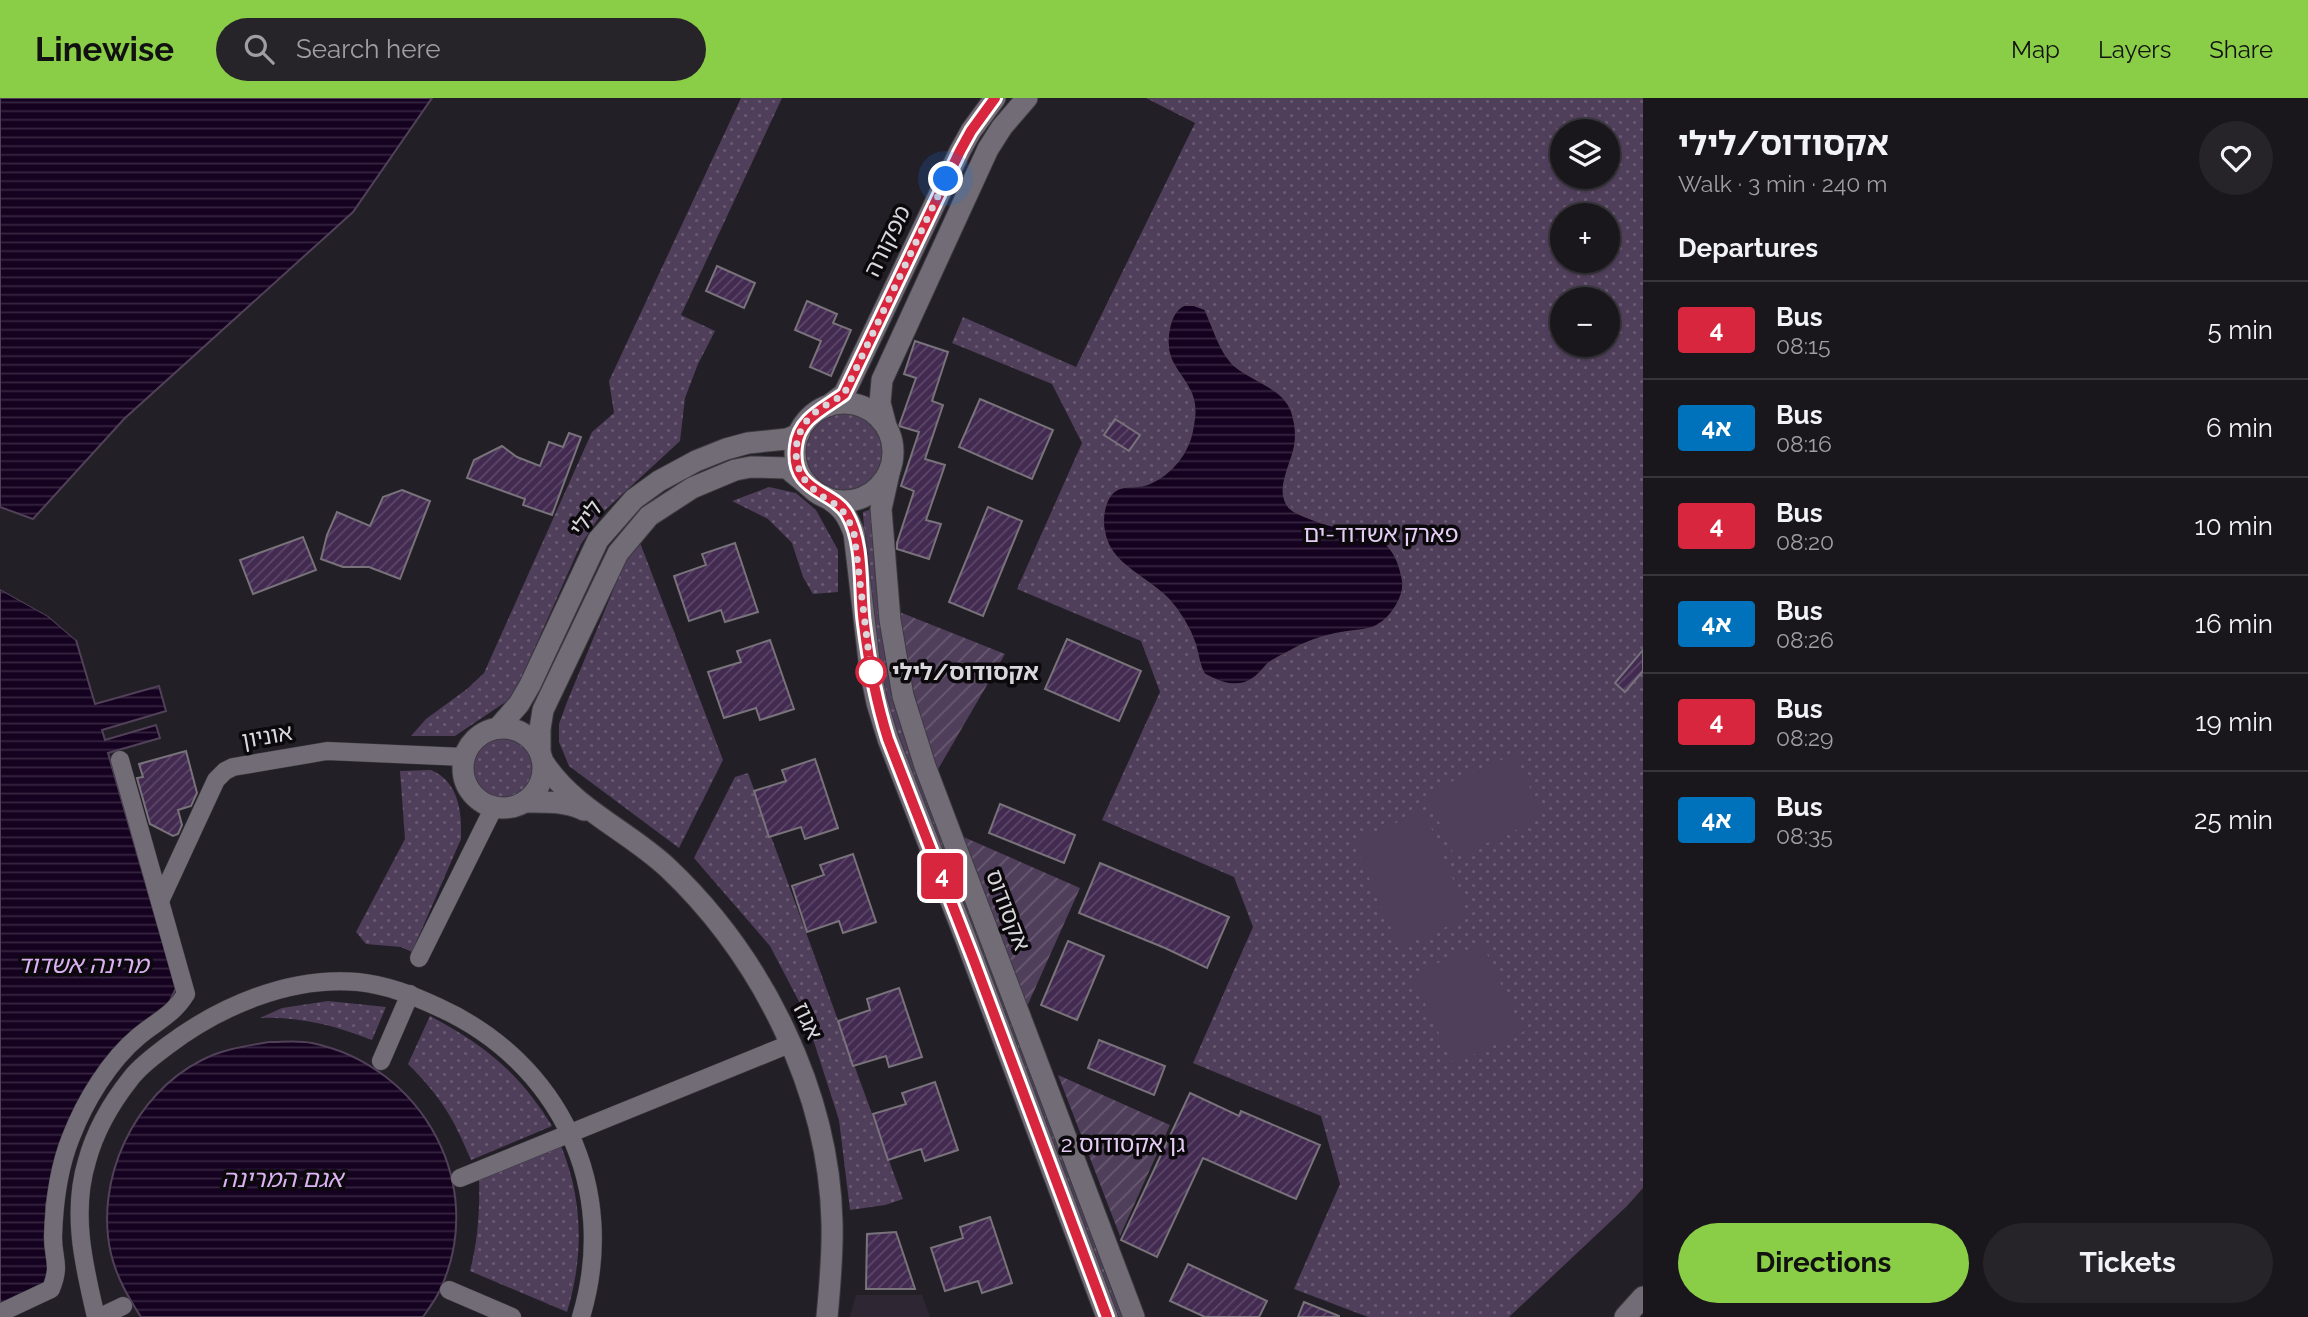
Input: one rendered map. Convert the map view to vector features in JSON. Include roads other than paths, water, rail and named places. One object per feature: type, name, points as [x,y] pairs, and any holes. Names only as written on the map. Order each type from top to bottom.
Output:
[{"type":"street","name":"מפקורה","points":[[828,406],[844,394],[960,151],[995,98]]},
{"type":"street","points":[[816,491],[839,500],[855,499],[870,494],[882,483],[890,469],[892,447],[880,403],[882,380],[988,149],[1002,127],[1027,98]]},
{"type":"street","points":[[886,426],[875,414],[860,406],[844,403],[828,406],[816,412],[799,433],[795,447],[796,461],[801,474],[816,491],[839,505],[847,514],[854,533],[870,669],[888,739],[970,949],[1107,1317]]},
{"type":"street","name":"לילי","points":[[498,728],[520,704],[598,540],[634,499],[672,473],[706,457],[748,443],[772,441],[799,433]]},
{"type":"street","name":"לילי","points":[[542,756],[540,729],[543,710],[618,553],[649,516],[692,488],[735,470],[751,467],[787,468],[816,491]]},
{"type":"street","name":"אקסודוס","points":[[890,469],[881,509],[890,620],[903,696],[925,766],[1134,1317]]},
{"type":"street","points":[[498,728],[511,728],[522,732],[533,740],[542,756],[540,785],[524,802],[515,807],[494,807],[473,795],[466,783],[464,757],[469,746],[477,737],[498,728]]},
{"type":"street","name":"אוניון","points":[[160,901],[216,780],[233,767],[327,751],[464,757]]},
{"type":"street","name":"אגוז","points":[[542,756],[554,779],[596,815],[649,850],[687,886],[713,916],[759,982],[792,1043],[814,1114],[828,1178],[832,1219],[827,1317]]},
{"type":"street","points":[[0,1313],[51,1289],[58,1271],[53,1241],[54,1205],[76,1123],[115,1062],[137,1037],[177,1009],[186,994],[120,761]]},
{"type":"street","name":"אגוז","points":[[524,802],[574,805],[596,815]]},
{"type":"street","points":[[419,958],[494,807]]},
{"type":"street","points":[[123,1306],[98,1317],[81,1247],[80,1193],[86,1163],[97,1132],[132,1076],[181,1036],[264,993],[323,983],[357,982],[391,987],[448,1011],[502,1044],[536,1079],[568,1134],[585,1174],[592,1207],[593,1262],[581,1317]]},
{"type":"street","points":[[381,1061],[410,994]]},
{"type":"street","points":[[460,1178],[792,1043]]},
{"type":"street","points":[[449,1290],[512,1317]]},
{"type":"street","points":[[1625,1317],[1643,1297]]},
{"type":"water","points":[[0,98],[432,98],[353,212],[124,419],[33,519],[0,507]]},
{"type":"water","points":[[1184,305],[1205,309],[1221,346],[1234,365],[1276,391],[1289,406],[1296,434],[1284,485],[1285,500],[1289,507],[1296,513],[1328,525],[1381,540],[1391,549],[1398,562],[1403,581],[1402,594],[1396,606],[1378,625],[1330,635],[1307,643],[1273,660],[1256,676],[1242,684],[1223,682],[1204,674],[1193,638],[1180,614],[1168,599],[1113,553],[1104,531],[1104,511],[1112,493],[1124,487],[1141,486],[1158,479],[1182,455],[1190,439],[1194,415],[1193,399],[1170,357],[1168,344],[1171,321]]},
{"type":"water","name":"מרינה אשדוד","points":[[0,589],[48,616],[76,640],[95,704],[159,686],[166,711],[102,730],[105,740],[156,725],[160,738],[108,753],[176,988],[168,1005],[132,1032],[54,1165],[46,1205],[46,1242],[50,1272],[44,1285],[0,1305]]},
{"type":"water","name":"אגם המרינה","points":[[269,1042],[307,1042],[351,1056],[385,1077],[414,1104],[436,1136],[450,1172],[456,1210],[453,1250],[440,1290],[423,1317],[141,1317],[127,1295],[111,1254],[107,1226],[108,1197],[114,1169],[139,1117],[157,1094],[178,1075],[202,1060],[235,1048]]},
{"type":"place","name":"אקסודוס/לילי","points":[[871,672]]},
{"type":"park label","name":"פארק אשדוד-ים","points":[[1381,534]]},
{"type":"park label","name":"גן אקסודוס 2","points":[[1123,1144]]}]
